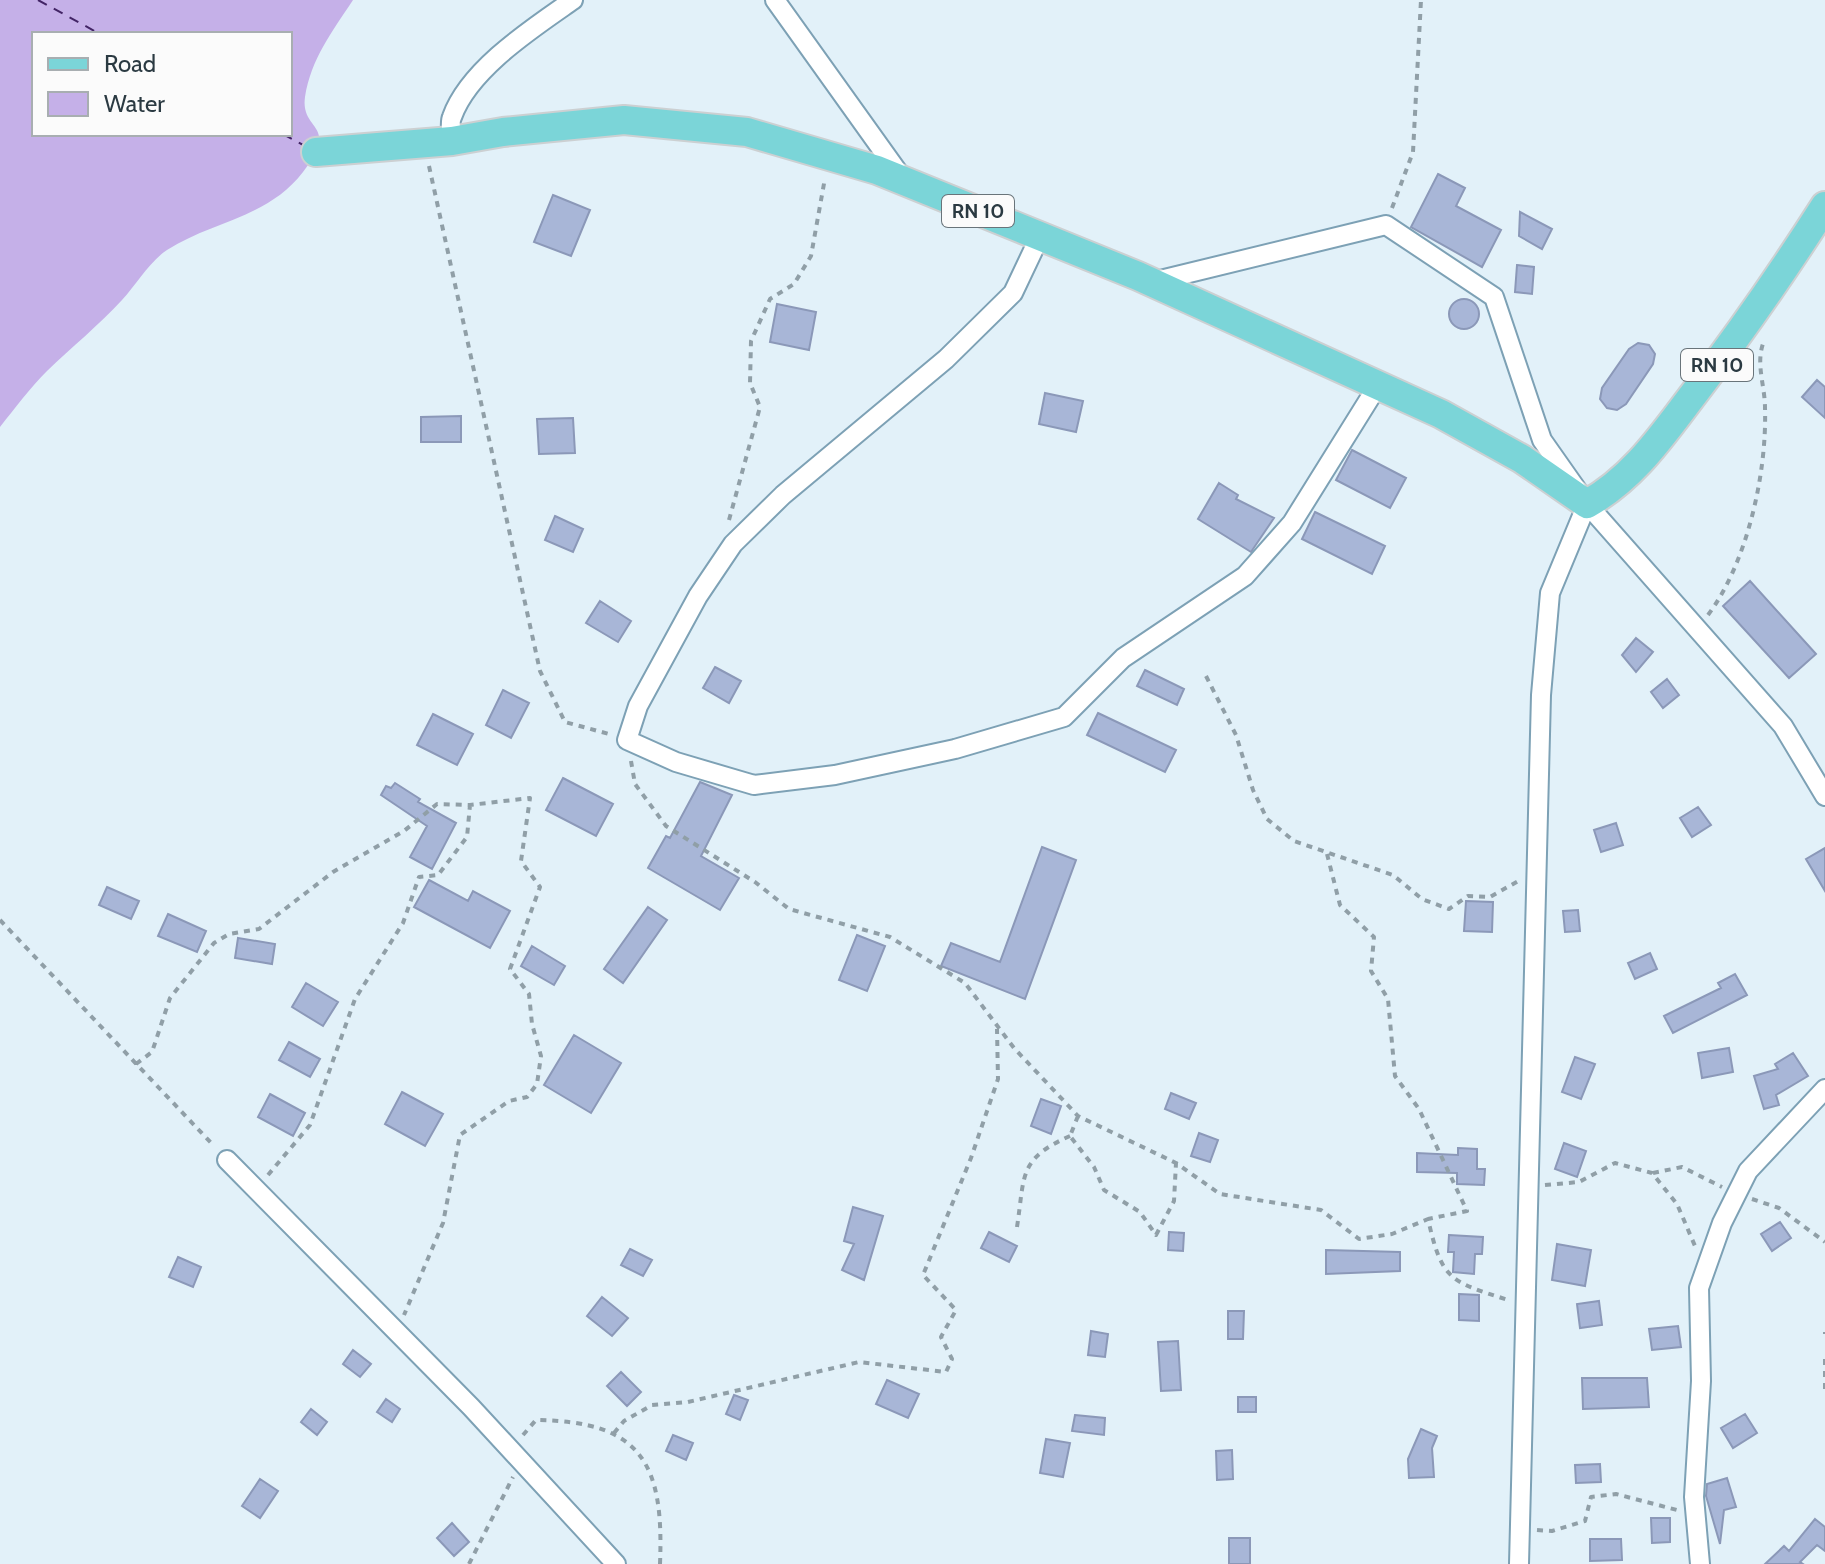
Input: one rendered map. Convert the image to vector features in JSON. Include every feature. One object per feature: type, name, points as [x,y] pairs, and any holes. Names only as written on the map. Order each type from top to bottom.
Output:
[{"type":"main road","name":"RN 10","points":[[316,152],[438,142],[624,120],[747,132],[904,181],[1152,282],[1441,414],[1522,459],[1587,504],[1615,488],[1646,457],[1760,309],[1825,206]]},
{"type":"street","points":[[438,142],[469,87],[510,46],[573,0]]},
{"type":"street","points":[[775,0],[904,181]]},
{"type":"street","points":[[1152,282],[1386,225],[1494,297],[1542,440],[1587,504],[1783,726],[1825,796]]},
{"type":"street","points":[[1040,236],[1013,293],[946,359],[783,495],[724,557],[698,596],[638,706],[627,740],[676,762],[754,785],[835,775],[955,749],[1064,717],[1123,658],[1245,576],[1292,523],[1378,385]]},
{"type":"street","points":[[1519,1564],[1541,695],[1550,593],[1587,504]]},
{"type":"street","points":[[1700,1564],[1695,1516],[1701,1381],[1699,1288],[1722,1223],[1748,1171],[1825,1089]]},
{"type":"street","points":[[227,1160],[397,1332],[616,1564]]},
{"type":"path","points":[[1386,225],[1413,152],[1421,0]]},
{"type":"path","points":[[438,142],[540,671],[565,722],[627,740],[635,784],[666,826],[755,882],[789,909],[890,937],[965,983],[997,1026],[1078,1116],[1176,1163],[1220,1194],[1321,1210],[1359,1239],[1392,1234],[1428,1219],[1467,1211],[1419,1109],[1395,1076],[1388,999],[1371,971],[1374,937],[1340,905],[1327,854]]},
{"type":"path","points":[[724,557],[730,516],[760,407],[750,383],[751,341],[770,299],[794,284],[811,256],[829,156]]},
{"type":"path","points":[[1698,629],[1729,588],[1743,545],[1762,462],[1765,408],[1759,353],[1768,330],[1760,309]]},
{"type":"path","points":[[1206,676],[1236,735],[1253,790],[1267,819],[1294,841],[1393,875],[1422,899],[1449,909],[1468,896],[1490,897],[1513,882],[1536,877]]},
{"type":"path","points":[[136,1064],[152,1052],[170,998],[214,943],[229,934],[259,929],[333,872],[404,831],[437,804],[470,805],[530,798],[521,861],[540,887],[510,969],[529,994],[532,1024],[541,1056],[537,1084],[527,1097],[509,1101],[460,1135],[456,1170],[443,1223],[397,1332]]},
{"type":"path","points":[[255,1188],[310,1125],[355,999],[403,923],[419,877],[438,875],[467,837],[470,805]]},
{"type":"path","points":[[0,920],[227,1160]]},
{"type":"path","points":[[614,1433],[624,1421],[652,1405],[688,1402],[859,1362],[946,1372],[952,1359],[941,1337],[956,1310],[923,1275],[971,1158],[998,1079],[997,1026]]},
{"type":"path","points":[[1017,1227],[1030,1159],[1042,1148],[1070,1136],[1078,1116]]},
{"type":"path","points":[[1070,1136],[1094,1167],[1104,1190],[1140,1212],[1156,1235],[1174,1201],[1176,1163]]},
{"type":"path","points":[[1528,1187],[1579,1182],[1615,1163],[1652,1173],[1677,1204],[1705,1271]]},
{"type":"path","points":[[1428,1219],[1438,1262],[1459,1284],[1526,1305]]},
{"type":"path","points":[[1825,1359],[1825,1391]]},
{"type":"path","points":[[469,1564],[520,1460],[525,1436],[536,1420],[570,1420],[614,1433],[651,1468],[662,1512],[660,1564]]},
{"type":"path","points":[[516,1428],[525,1436]]},
{"type":"path","points":[[1520,1528],[1552,1531],[1585,1521],[1591,1497],[1616,1494],[1695,1516]]},
{"type":"water","points":[[0,0],[353,0],[323,46],[308,83],[305,108],[319,136],[319,145],[303,172],[273,200],[167,250],[113,309],[23,398],[0,427]]},
{"type":"building","points":[[1438,174],[1465,188],[1456,206],[1501,230],[1482,267],[1411,227]]},
{"type":"building","points":[[553,195],[590,210],[571,256],[534,242]]},
{"type":"building","points":[[1520,212],[1552,229],[1542,249],[1519,236]]},
{"type":"building","points":[[1517,265],[1534,267],[1532,294],[1515,292]]},
{"type":"building","points":[[1464,299],[1475,303],[1479,314],[1475,325],[1464,329],[1453,325],[1449,314],[1453,303]]},
{"type":"building","points":[[777,304],[816,312],[809,350],[770,342]]},
{"type":"building","points":[[1638,343],[1649,345],[1655,354],[1653,364],[1626,404],[1617,410],[1607,408],[1600,399],[1602,388],[1629,349]]},
{"type":"building","points":[[1817,380],[1825,387],[1825,418],[1802,397]]},
{"type":"building","points":[[1045,393],[1083,401],[1076,432],[1039,424]]},
{"type":"building","points":[[461,416],[461,442],[421,442],[421,417]]},
{"type":"building","points":[[573,418],[575,453],[539,454],[537,419]]},
{"type":"building","points":[[1352,450],[1406,478],[1390,508],[1336,480]]},
{"type":"building","points":[[1219,483],[1238,495],[1236,499],[1274,518],[1251,552],[1198,519]]},
{"type":"building","points":[[1315,512],[1385,546],[1372,574],[1302,539]]},
{"type":"building","points":[[555,516],[583,529],[573,552],[545,540]]},
{"type":"building","points":[[1750,581],[1816,654],[1789,678],[1723,606]]},
{"type":"building","points":[[600,601],[631,621],[618,642],[586,623]]},
{"type":"building","points":[[1636,638],[1653,652],[1636,672],[1622,655]]},
{"type":"building","points":[[715,667],[741,681],[729,703],[703,688]]},
{"type":"building","points":[[1145,670],[1184,689],[1177,705],[1137,686]]},
{"type":"building","points":[[1667,679],[1679,695],[1663,708],[1651,692]]},
{"type":"building","points":[[503,690],[529,703],[511,738],[486,725]]},
{"type":"building","points":[[1098,713],[1176,750],[1165,772],[1087,735]]},
{"type":"building","points":[[433,714],[473,734],[457,765],[417,745]]},
{"type":"building","points":[[563,778],[613,804],[596,836],[546,810]]},
{"type":"building","points":[[700,782],[732,795],[701,856],[739,878],[720,910],[648,868],[666,836],[670,838]]},
{"type":"building","points":[[395,783],[420,799],[418,802],[456,823],[432,869],[410,857],[427,826],[381,795],[386,786],[391,788]]},
{"type":"building","points":[[1698,807],[1711,825],[1692,837],[1680,818]]},
{"type":"building","points":[[1616,823],[1623,845],[1601,852],[1594,830]]},
{"type":"building","points":[[1042,847],[1076,860],[1025,999],[941,966],[951,943],[1000,962]]},
{"type":"building","points":[[1825,848],[1825,891],[1806,859]]},
{"type":"building","points":[[429,880],[468,901],[473,891],[510,911],[490,948],[414,907]]},
{"type":"building","points":[[107,887],[139,901],[131,919],[99,905]]},
{"type":"building","points":[[1466,901],[1493,902],[1492,932],[1464,931]]},
{"type":"building","points":[[648,907],[667,920],[623,983],[604,969]]},
{"type":"building","points":[[1578,910],[1580,931],[1565,932],[1563,911]]},
{"type":"building","points":[[168,914],[206,931],[197,952],[158,936]]},
{"type":"building","points":[[857,935],[885,946],[867,991],[839,980]]},
{"type":"building","points":[[238,938],[275,944],[272,964],[235,958]]},
{"type":"building","points":[[532,946],[565,966],[554,985],[521,966]]},
{"type":"building","points":[[1650,953],[1657,969],[1635,979],[1628,963]]},
{"type":"building","points":[[1735,974],[1747,995],[1673,1033],[1664,1016],[1721,988],[1718,983]]},
{"type":"building","points":[[306,983],[338,1002],[323,1026],[292,1007]]},
{"type":"building","points":[[574,1035],[621,1063],[591,1113],[544,1085]]},
{"type":"building","points":[[289,1042],[320,1059],[310,1077],[279,1060]]},
{"type":"building","points":[[1729,1048],[1733,1072],[1702,1078],[1698,1053]]},
{"type":"building","points":[[1793,1053],[1808,1076],[1776,1095],[1779,1105],[1764,1109],[1754,1076],[1778,1069],[1775,1064]]},
{"type":"building","points":[[1575,1057],[1595,1064],[1581,1099],[1562,1092]]},
{"type":"building","points":[[402,1092],[443,1114],[425,1146],[385,1124]]},
{"type":"building","points":[[1171,1093],[1196,1103],[1189,1119],[1165,1109]]},
{"type":"building","points":[[270,1094],[305,1113],[293,1136],[258,1117]]},
{"type":"building","points":[[1041,1099],[1061,1106],[1051,1134],[1031,1126]]},
{"type":"building","points":[[1199,1133],[1218,1140],[1210,1162],[1191,1156]]},
{"type":"building","points":[[1564,1143],[1586,1151],[1577,1177],[1555,1169]]},
{"type":"building","points":[[1458,1148],[1477,1149],[1477,1169],[1485,1169],[1484,1185],[1457,1184],[1457,1173],[1417,1172],[1417,1153],[1458,1155]]},
{"type":"building","points":[[853,1207],[883,1216],[864,1280],[842,1270],[854,1244],[844,1241]]},
{"type":"building","points":[[1780,1222],[1791,1238],[1772,1251],[1761,1234]]},
{"type":"building","points":[[989,1232],[1017,1246],[1009,1262],[981,1248]]},
{"type":"building","points":[[1169,1232],[1184,1233],[1183,1251],[1168,1250]]},
{"type":"building","points":[[1449,1235],[1483,1237],[1482,1254],[1475,1254],[1474,1274],[1453,1272],[1454,1252],[1448,1252]]},
{"type":"building","points":[[1557,1244],[1591,1250],[1585,1286],[1552,1280]]},
{"type":"building","points":[[630,1249],[652,1260],[643,1276],[621,1265]]},
{"type":"building","points":[[1326,1250],[1400,1252],[1400,1271],[1326,1274]]},
{"type":"building","points":[[178,1257],[201,1267],[193,1287],[169,1277]]},
{"type":"building","points":[[1459,1294],[1479,1295],[1479,1321],[1459,1320]]},
{"type":"building","points":[[602,1297],[628,1318],[612,1336],[587,1316]]},
{"type":"building","points":[[1599,1301],[1602,1325],[1580,1328],[1577,1304]]},
{"type":"building","points":[[1228,1311],[1244,1311],[1243,1339],[1228,1339]]},
{"type":"building","points":[[1678,1326],[1681,1347],[1652,1350],[1649,1329]]},
{"type":"building","points":[[1091,1331],[1108,1334],[1105,1357],[1088,1355]]},
{"type":"building","points":[[1178,1341],[1181,1390],[1161,1391],[1158,1342]]},
{"type":"building","points":[[353,1350],[371,1364],[360,1377],[343,1364]]},
{"type":"building","points":[[621,1372],[641,1392],[627,1406],[607,1386]]},
{"type":"building","points":[[1582,1378],[1647,1378],[1649,1407],[1583,1409]]},
{"type":"building","points":[[887,1380],[919,1394],[908,1418],[876,1404]]},
{"type":"building","points":[[734,1395],[748,1400],[740,1420],[726,1414]]},
{"type":"building","points":[[1238,1397],[1256,1397],[1256,1412],[1238,1412]]},
{"type":"building","points":[[386,1399],[400,1409],[392,1422],[377,1412]]},
{"type":"building","points":[[311,1409],[327,1422],[317,1435],[301,1422]]},
{"type":"building","points":[[1745,1414],[1757,1433],[1733,1448],[1721,1428]]},
{"type":"building","points":[[1075,1415],[1105,1418],[1104,1435],[1072,1431]]},
{"type":"building","points":[[1421,1429],[1437,1436],[1432,1448],[1434,1477],[1409,1478],[1408,1459]]},
{"type":"building","points":[[673,1435],[693,1443],[686,1460],[666,1451]]},
{"type":"building","points":[[1046,1439],[1070,1443],[1063,1477],[1040,1473]]},
{"type":"building","points":[[1232,1450],[1233,1479],[1217,1480],[1216,1451]]},
{"type":"building","points":[[1600,1464],[1601,1482],[1576,1483],[1575,1465]]},
{"type":"building","points":[[1727,1478],[1736,1507],[1724,1510],[1720,1544],[1706,1496],[1707,1484]]},
{"type":"building","points":[[260,1479],[278,1491],[260,1518],[242,1506]]},
{"type":"building","points":[[1651,1518],[1670,1518],[1670,1542],[1652,1543]]},
{"type":"building","points":[[1815,1519],[1825,1527],[1825,1551],[1817,1545],[1800,1562],[1803,1564],[1765,1564],[1784,1546],[1789,1551]]},
{"type":"building","points":[[452,1523],[469,1542],[454,1556],[437,1538]]},
{"type":"building","points":[[1229,1538],[1250,1538],[1250,1564],[1229,1564]]},
{"type":"building","points":[[1590,1539],[1621,1539],[1622,1560],[1590,1561]]},
{"type":"ferry route","points":[[38,0],[96,32]]},
{"type":"ferry route","points":[[287,136],[305,146]]}]
